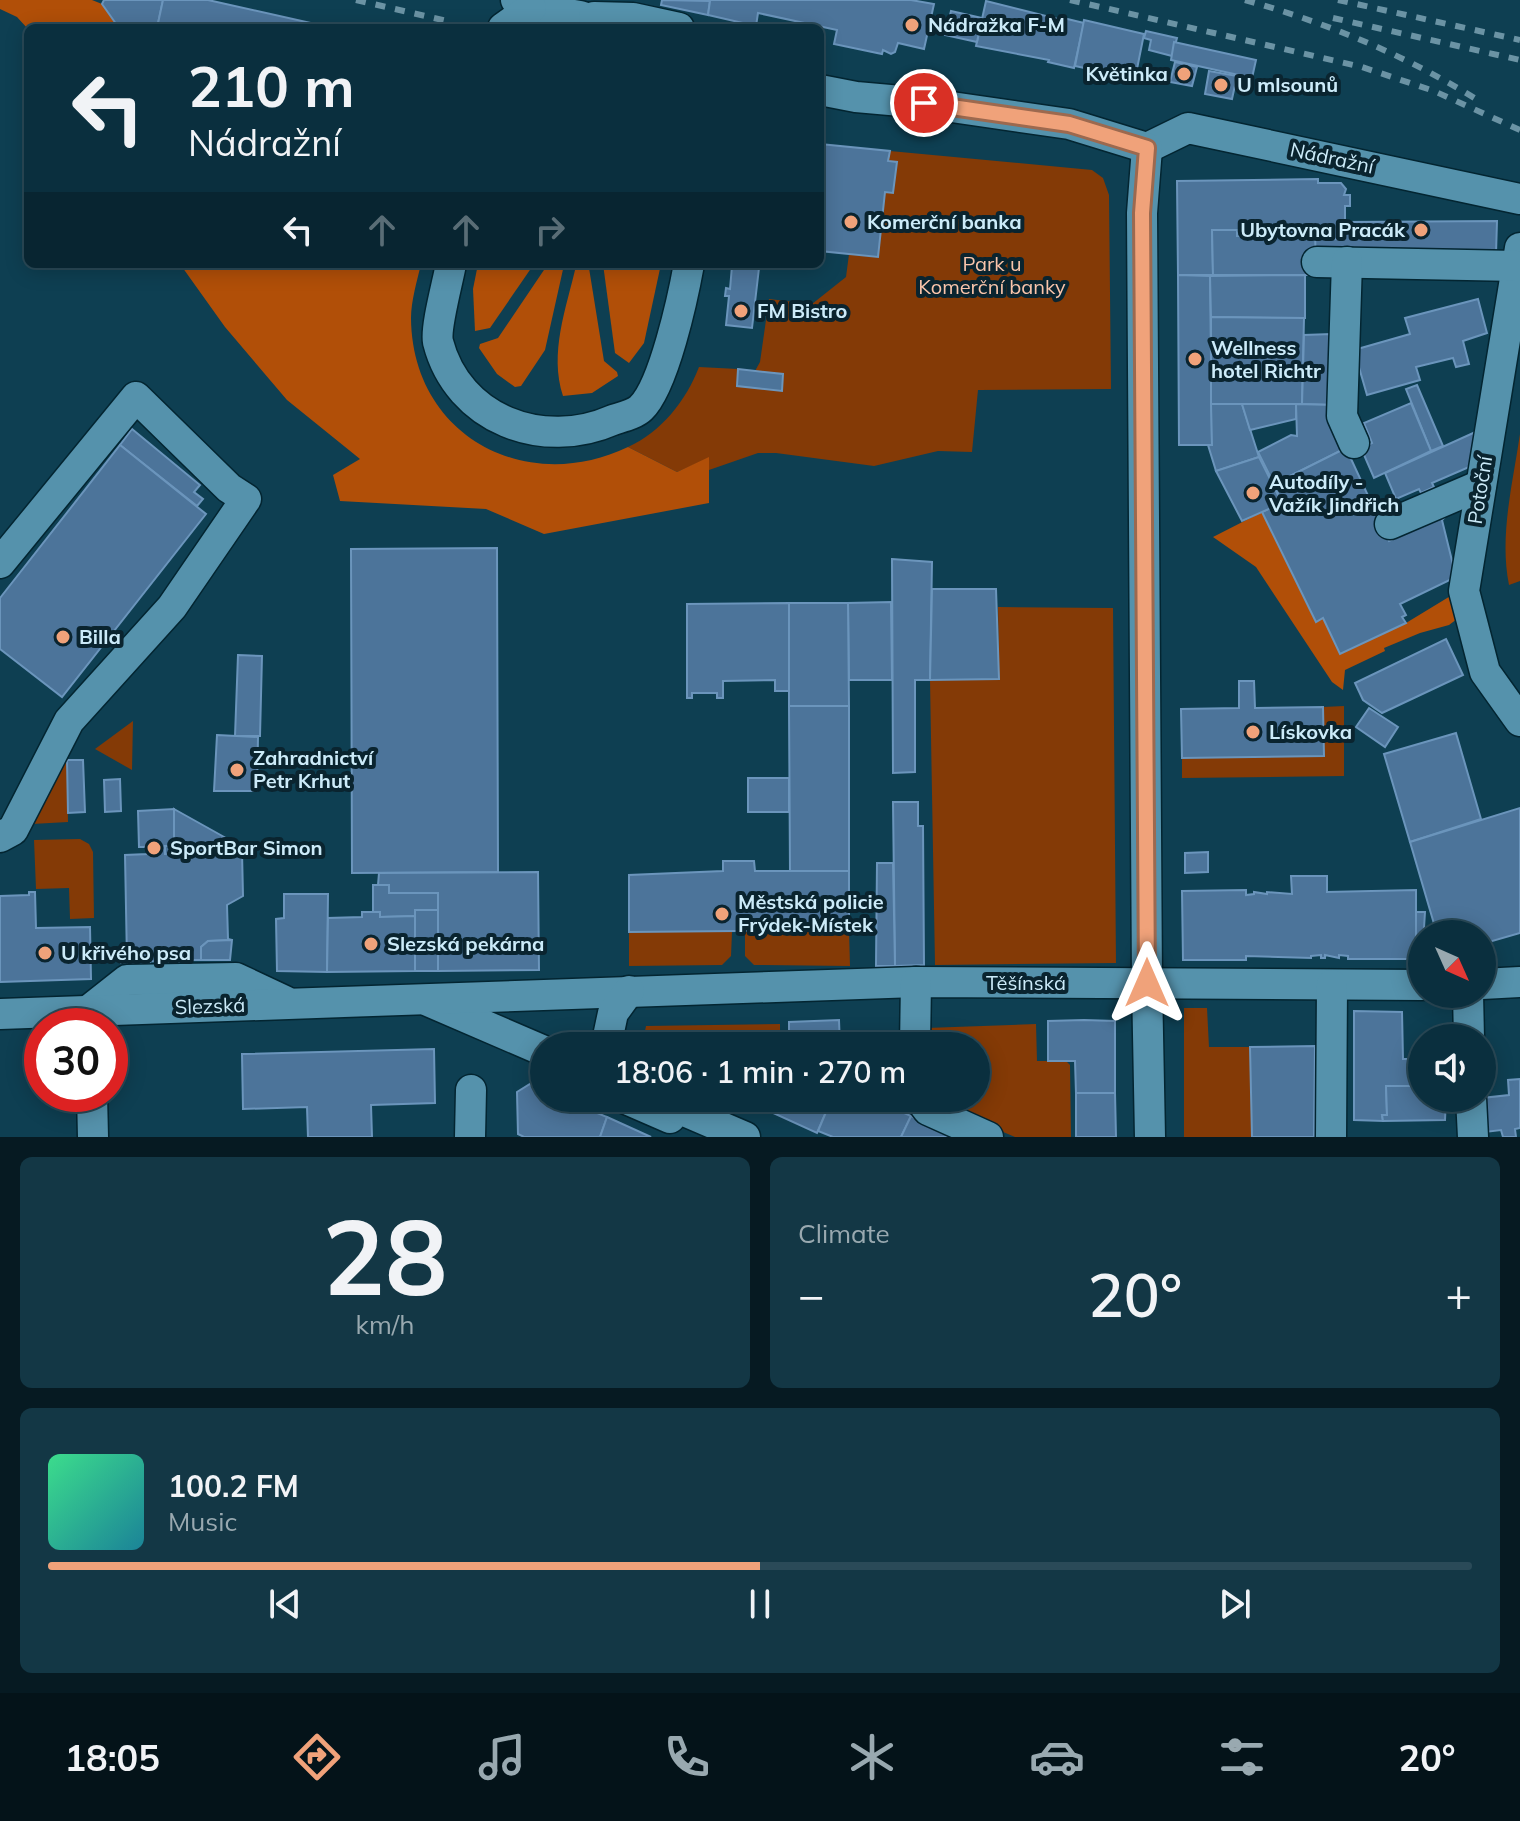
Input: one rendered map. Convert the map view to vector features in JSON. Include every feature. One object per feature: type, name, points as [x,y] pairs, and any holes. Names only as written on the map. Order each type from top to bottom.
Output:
[{"type":"street","points":[[506,24],[523,4],[605,24]]},
{"type":"street","points":[[580,16],[633,18],[661,24]]},
{"type":"street","points":[[824,80],[856,97]]},
{"type":"street","points":[[824,91],[1069,124],[1147,148],[1142,213],[1150,1137]]},
{"type":"street","name":"Nádražní","points":[[1147,148],[1188,128],[1520,199]]},
{"type":"street","points":[[1354,443],[1342,416],[1332,262],[1518,257]]},
{"type":"street","name":"Potoční","points":[[1518,257],[1464,591],[1485,672],[1520,721]]},
{"type":"street","points":[[450,268],[437,338],[451,376],[460,390],[485,410],[529,431],[568,433],[602,425],[640,409],[658,383],[688,268]]},
{"type":"street","points":[[0,563],[136,397],[229,488],[246,499],[172,607],[69,721],[13,830],[0,837]]},
{"type":"street","points":[[1390,524],[1481,485]]},
{"type":"street","points":[[915,1032],[916,982]]},
{"type":"street","name":"Těšínská","points":[[412,998],[916,982],[1408,985]]},
{"type":"street","points":[[1496,983],[1520,982]]},
{"type":"street","points":[[1331,1137],[1332,985]]},
{"type":"street","points":[[609,1032],[613,1013],[629,991]]},
{"type":"street","points":[[412,998],[530,1045]]},
{"type":"street","name":"Slezská","points":[[128,1015],[412,998]]},
{"type":"street","name":"Slezská","points":[[0,1014],[24,1015]]},
{"type":"street","points":[[470,1137],[471,1090]]},
{"type":"street","points":[[92,1112],[93,1137]]},
{"type":"street","points":[[656,1112],[714,1137]]},
{"type":"street","points":[[687,1112],[745,1137]]},
{"type":"street","points":[[932,1112],[988,1137]]},
{"type":"street","points":[[1472,1112],[1473,1137]]},
{"type":"green space","name":"Park u Komerční banky","points":[[890,151],[1092,170],[1103,178],[1109,195],[1111,389],[978,390],[972,452],[938,451],[874,466],[758,453],[709,470],[709,458],[677,472],[628,447],[651,433],[671,414],[687,392],[699,367],[738,369],[737,386],[782,390],[783,374],[755,371],[760,362],[769,299],[812,304],[846,277],[849,254],[878,257],[885,192],[893,192],[897,163],[888,161]]},
{"type":"green space","points":[[1520,434],[1520,581],[1509,585],[1506,528]]},
{"type":"green space","points":[[998,607],[1113,608],[1116,963],[935,965],[930,680],[999,679]]},
{"type":"green space","points":[[1344,706],[1344,776],[1182,778],[1182,758],[1324,756],[1323,707]]},
{"type":"green space","points":[[133,721],[132,770],[95,749]]},
{"type":"green space","points":[[62,756],[67,760],[68,822],[32,824]]},
{"type":"green space","points":[[80,839],[89,844],[93,852],[94,918],[70,919],[69,888],[36,889],[34,840]]},
{"type":"green space","points":[[849,930],[850,966],[754,965],[745,956],[745,932]]},
{"type":"green space","points":[[629,932],[732,932],[731,956],[722,965],[629,966]]},
{"type":"green space","points":[[1184,1008],[1207,1008],[1209,1047],[1250,1047],[1252,1137],[1184,1137]]},
{"type":"green space","points":[[780,1024],[780,1032],[645,1032],[646,1026]]},
{"type":"green space","points":[[1036,1024],[1037,1061],[1066,1061],[1070,1065],[1071,1137],[1015,1137],[956,1112],[990,1112],[990,1032],[926,1032],[926,1028]]},
{"type":"shaded area","points":[[0,0],[92,0],[102,4],[116,24],[24,25],[17,17],[0,9]]},
{"type":"shaded area","points":[[183,268],[420,268],[411,311],[416,359],[431,395],[453,424],[482,445],[515,459],[551,464],[589,460],[628,447],[677,472],[709,457],[709,503],[544,534],[486,509],[340,501],[333,475],[360,459],[287,400],[225,327]]},
{"type":"shaded area","points":[[477,268],[531,268],[490,328],[475,331],[473,289]]},
{"type":"shaded area","points":[[545,268],[563,268],[545,350],[521,386],[515,387],[497,374],[479,348],[480,344],[498,338]]},
{"type":"shaded area","points":[[576,268],[589,268],[604,361],[618,376],[592,393],[563,396],[558,347]]},
{"type":"shaded area","points":[[604,268],[660,268],[644,343],[629,363],[615,353]]},
{"type":"shaded area","points":[[1262,512],[1315,621],[1323,618],[1340,654],[1406,623],[1457,592],[1457,619],[1449,625],[1384,648],[1385,651],[1345,670],[1343,690],[1332,682],[1256,567],[1213,537]]},
{"type":"building","points":[[104,0],[163,0],[158,24],[116,24],[102,4]]},
{"type":"building","points":[[163,0],[208,0],[315,24],[158,24]]},
{"type":"building","points":[[662,0],[710,1],[708,15],[661,5]]},
{"type":"building","points":[[707,0],[911,0],[934,4],[924,49],[898,43],[895,52],[891,54],[883,50],[882,54],[834,44],[837,30],[824,27],[824,24],[809,24],[758,13],[756,24],[747,24],[708,15],[710,1]]},
{"type":"building","points":[[986,1],[1084,23],[1074,68],[976,46]]},
{"type":"building","points":[[951,11],[982,18],[977,42],[945,35]]},
{"type":"building","points":[[1084,20],[1144,34],[1135,79],[1075,66]]},
{"type":"building","points":[[1146,31],[1177,38],[1172,56],[1149,50],[1151,40],[1144,38]]},
{"type":"building","points":[[1174,42],[1256,60],[1252,78],[1171,60]]},
{"type":"building","name":"Květinka","points":[[1175,62],[1197,67],[1192,86],[1170,82]]},
{"type":"building","name":"U mlsounů","points":[[1209,71],[1237,76],[1232,99],[1205,94]]},
{"type":"building","name":"Komerční banka","points":[[824,144],[890,151],[888,161],[897,162],[893,193],[885,192],[878,257],[824,251]]},
{"type":"building","points":[[1318,179],[1318,183],[1341,183],[1346,189],[1344,195],[1350,195],[1350,206],[1345,206],[1345,239],[1315,239],[1315,229],[1258,229],[1258,236],[1237,236],[1237,230],[1212,230],[1213,275],[1178,275],[1177,181]]},
{"type":"building","name":"Ubytovna Pracák","points":[[1497,221],[1496,254],[1315,253],[1315,239],[1345,239],[1345,222]]},
{"type":"building","points":[[1258,229],[1315,229],[1316,275],[1213,275],[1212,230],[1237,230],[1237,236],[1258,236]]},
{"type":"building","name":"FM Bistro","points":[[732,268],[759,268],[752,328],[726,325],[729,296],[725,296],[726,288],[730,289]]},
{"type":"building","name":"Wellness hotel Richtr","points":[[1178,275],[1210,276],[1212,445],[1179,445]]},
{"type":"building","points":[[1305,275],[1305,318],[1211,317],[1210,276]]},
{"type":"building","points":[[1478,299],[1487,333],[1463,341],[1469,364],[1456,367],[1453,358],[1416,367],[1420,380],[1367,395],[1354,350],[1410,334],[1405,318]]},
{"type":"building","points":[[1211,317],[1304,318],[1302,404],[1211,404]]},
{"type":"building","points":[[1331,334],[1334,405],[1302,404],[1304,335]]},
{"type":"building","points":[[738,369],[783,374],[782,391],[737,386]]},
{"type":"building","points":[[1417,385],[1443,446],[1431,451],[1406,389]]},
{"type":"building","points":[[1411,403],[1431,451],[1374,478],[1361,448],[1372,443],[1364,423]]},
{"type":"building","points":[[1211,404],[1242,404],[1259,457],[1216,471],[1208,445],[1212,445]]},
{"type":"building","points":[[1242,404],[1296,404],[1296,419],[1250,430]]},
{"type":"building","points":[[1296,404],[1334,405],[1346,448],[1274,484],[1258,452],[1291,435],[1297,436]]},
{"type":"building","points":[[132,429],[200,485],[194,492],[203,499],[197,506],[120,445]]},
{"type":"building","points":[[1482,429],[1476,464],[1432,483],[1434,487],[1421,493],[1419,489],[1396,499],[1385,473]]},
{"type":"building","points":[[120,445],[206,514],[62,697],[0,649],[0,598]]},
{"type":"building","points":[[1346,448],[1389,541],[1447,515],[1442,520],[1456,577],[1400,604],[1406,615],[1402,617],[1406,623],[1340,654],[1323,618],[1316,622],[1262,512],[1282,503],[1274,484]]},
{"type":"building","name":"Autodíly - Važík Jindřich","points":[[1259,457],[1282,503],[1242,521],[1216,471]]},
{"type":"building","points":[[497,548],[498,872],[352,873],[351,549]]},
{"type":"building","points":[[892,559],[932,562],[930,680],[915,680],[915,772],[893,773]]},
{"type":"building","points":[[932,589],[996,589],[999,679],[930,680]]},
{"type":"building","points":[[891,602],[892,680],[849,680],[848,603]]},
{"type":"building","points":[[789,603],[789,691],[775,691],[775,680],[723,681],[723,698],[717,698],[717,693],[692,693],[692,698],[687,698],[687,604]]},
{"type":"building","points":[[789,603],[848,603],[849,706],[789,706]]},
{"type":"building","points":[[1446,639],[1463,675],[1382,713],[1363,700],[1355,683]]},
{"type":"building","points":[[238,655],[262,656],[260,736],[235,736]]},
{"type":"building","name":"Lískovka","points":[[1239,681],[1254,681],[1255,708],[1323,707],[1324,756],[1182,758],[1181,709],[1239,708]]},
{"type":"building","points":[[789,706],[849,706],[849,871],[790,871]]},
{"type":"building","points":[[1369,708],[1398,727],[1385,747],[1356,727]]},
{"type":"building","points":[[1456,733],[1481,819],[1410,842],[1384,754]]},
{"type":"building","name":"Zahradnictví Petr Krhut","points":[[217,735],[258,737],[257,791],[214,791]]},
{"type":"building","points":[[67,760],[83,760],[85,812],[68,813]]},
{"type":"building","points":[[748,778],[789,778],[789,812],[748,812]]},
{"type":"building","points":[[120,779],[121,811],[105,812],[104,780]]},
{"type":"building","points":[[893,802],[918,802],[918,826],[923,826],[924,965],[895,966]]},
{"type":"building","points":[[1520,808],[1520,933],[1496,940],[1496,920],[1433,920],[1410,842]]},
{"type":"building","points":[[174,809],[174,846],[165,846],[165,854],[242,852],[243,896],[227,905],[228,939],[232,940],[208,941],[201,947],[201,960],[191,960],[191,963],[120,963],[127,961],[125,855],[148,854],[148,847],[139,847],[138,811]]},
{"type":"building","points":[[174,809],[242,847],[242,852],[165,854],[165,846],[174,846]]},
{"type":"building","points":[[1208,852],[1208,872],[1185,873],[1185,853]]},
{"type":"building","points":[[723,861],[754,861],[755,871],[849,871],[849,930],[629,932],[629,875],[723,871]]},
{"type":"building","points":[[877,863],[893,863],[895,966],[876,966]]},
{"type":"building","points":[[538,872],[539,970],[438,971],[438,893],[389,893],[389,885],[378,885],[379,873]]},
{"type":"building","points":[[1291,876],[1327,876],[1327,892],[1416,890],[1416,920],[1408,920],[1408,959],[1348,959],[1348,956],[1339,955],[1339,958],[1325,955],[1321,958],[1321,955],[1311,958],[1246,956],[1246,960],[1183,960],[1182,891],[1246,890],[1246,895],[1254,892],[1292,894]]},
{"type":"building","points":[[373,885],[389,885],[389,893],[438,893],[438,910],[415,910],[415,916],[380,917],[380,912],[373,912]]},
{"type":"building","name":"U křivého psa","points":[[29,892],[35,892],[36,928],[90,927],[91,979],[0,982],[0,896],[29,895]]},
{"type":"building","points":[[284,894],[328,894],[327,972],[277,971],[276,919],[284,918]]},
{"type":"building","points":[[415,910],[438,910],[438,971],[415,971]]},
{"type":"building","name":"Slezská pekárna","points":[[362,912],[380,912],[380,917],[415,916],[415,971],[327,972],[328,918],[362,917]]},
{"type":"building","points":[[1416,912],[1425,912],[1424,920],[1416,920]]},
{"type":"building","points":[[232,940],[230,960],[201,960],[201,947],[208,941]]},
{"type":"building","points":[[1354,1011],[1402,1012],[1403,1059],[1408,1059],[1408,1086],[1386,1086],[1387,1115],[1382,1115],[1383,1121],[1354,1120]]},
{"type":"building","points":[[839,1020],[839,1032],[789,1032],[789,1022]]},
{"type":"building","points":[[1048,1021],[1115,1021],[1115,1093],[1076,1093],[1075,1061],[1048,1061]]},
{"type":"building","points":[[1315,1046],[1314,1137],[1252,1137],[1250,1047]]},
{"type":"building","points":[[434,1049],[435,1103],[371,1105],[372,1137],[308,1137],[307,1107],[243,1109],[242,1054]]},
{"type":"building","points":[[1520,1079],[1520,1128],[1515,1129],[1516,1137],[1503,1137],[1501,1130],[1477,1133],[1475,1112],[1496,1112],[1496,1096],[1509,1095],[1508,1080]]},
{"type":"building","points":[[530,1084],[530,1112],[595,1112],[607,1117],[600,1137],[524,1137],[518,1134],[517,1092]]},
{"type":"building","points":[[1386,1086],[1408,1086],[1408,1112],[1445,1112],[1445,1120],[1383,1121],[1382,1115],[1387,1115]]},
{"type":"building","points":[[1076,1093],[1115,1093],[1116,1137],[1076,1137]]},
{"type":"building","points":[[771,1112],[826,1112],[817,1133]]},
{"type":"building","points":[[826,1112],[902,1112],[911,1116],[901,1137],[833,1137],[818,1131]]},
{"type":"building","points":[[911,1116],[959,1137],[901,1137]]},
{"type":"building","points":[[607,1117],[651,1137],[600,1137]]},
{"type":"railway","points":[[356,0],[447,21]]},
{"type":"railway","points":[[1070,0],[1362,67],[1434,91],[1520,130]]},
{"type":"railway","points":[[1245,0],[1364,41],[1476,99]]},
{"type":"railway","points":[[1338,0],[1520,40]]},
{"type":"railway","points":[[1333,18],[1520,60]]},
{"type":"place","name":"Nádražka F-M","points":[[912,25]]},
{"type":"place","name":"Květinka","points":[[1184,74]]},
{"type":"place","name":"U mlsounů","points":[[1221,85]]},
{"type":"place","name":"Komerční banka","points":[[851,222]]},
{"type":"place","name":"Ubytovna Pracák","points":[[1421,230]]},
{"type":"place","name":"FM Bistro","points":[[741,311]]},
{"type":"place","name":"Wellness hotel Richtr","points":[[1195,359]]},
{"type":"place","name":"Autodíly - Važík Jindřich","points":[[1253,493]]},
{"type":"place","name":"Billa","points":[[63,637]]},
{"type":"place","name":"Lískovka","points":[[1253,732]]},
{"type":"place","name":"Zahradnictví Petr Krhut","points":[[237,770]]},
{"type":"place","name":"SportBar Simon","points":[[154,848]]},
{"type":"place","name":"Městská policie Frýdek-Místek","points":[[722,914]]},
{"type":"place","name":"Slezská pekárna","points":[[371,944]]},
{"type":"place","name":"U křivého psa","points":[[45,953]]},
{"type":"route","points":[[924,103],[1069,124],[1147,148],[1142,213],[1147,983]]}]
